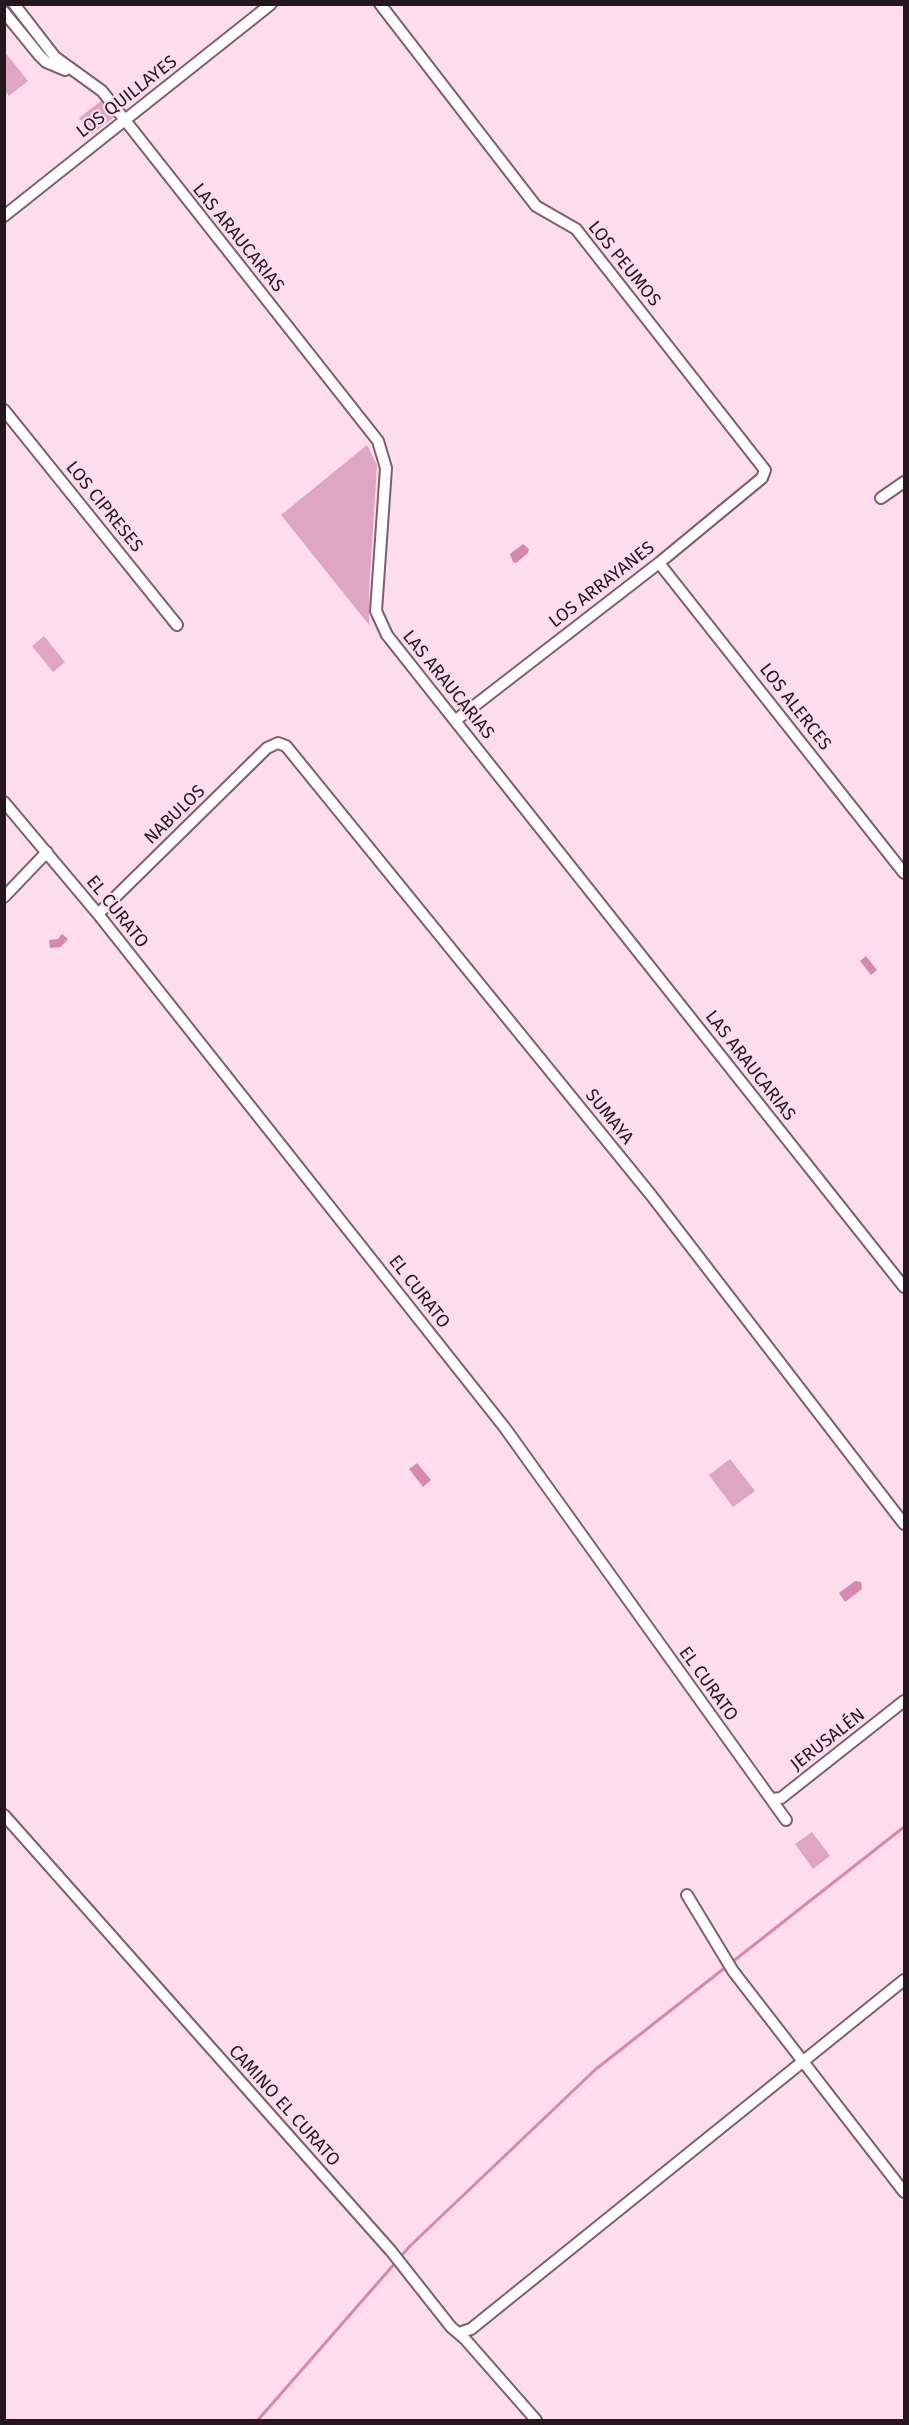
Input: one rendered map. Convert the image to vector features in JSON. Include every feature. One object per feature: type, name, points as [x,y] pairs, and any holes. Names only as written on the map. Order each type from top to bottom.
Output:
[{"type":"street","name":"LAS ARAUCARIAS","points":[[14,4],[55,57],[74,73],[102,91],[378,441],[386,468],[376,602],[378,619],[387,635],[904,1287]]},
{"type":"street","name":"LOS QUILLAYES","points":[[4,216],[271,4]]},
{"type":"street","name":"LOS PEUMOS","points":[[380,4],[536,206],[576,229],[765,472]]},
{"type":"street","name":"LAS ARAUCARIAS","points":[[4,12],[39,56],[57,68],[74,73]]},
{"type":"street","name":"LOS CIPRESES","points":[[4,410],[177,625]]},
{"type":"street","name":"LOS ARRAYANES","points":[[456,720],[659,563],[762,478],[765,472]]},
{"type":"street","points":[[881,498],[904,482]]},
{"type":"street","name":"LOS ALERCES","points":[[659,563],[904,873]]},
{"type":"street","name":"NABULOS","points":[[98,914],[267,748],[278,743]]},
{"type":"street","name":"SUMAYA","points":[[278,743],[290,749],[651,1194],[904,1524]]},
{"type":"street","name":"EL CURATO","points":[[4,802],[98,914],[505,1428],[786,1820]]},
{"type":"street","points":[[4,897],[47,852]]},
{"type":"street","name":"JERUSALÉN","points":[[771,1799],[781,1798],[904,1701]]},
{"type":"street","name":"CAMINO EL CURATO","points":[[4,1815],[391,2251],[451,2326],[537,2421]]},
{"type":"street","points":[[687,1895],[732,1971],[904,2192]]},
{"type":"street","points":[[459,2333],[471,2329],[904,1980]]},
{"type":"shaded area","points":[[4,51],[28,81],[9,96],[5,91]]},
{"type":"shaded area","points":[[101,101],[114,117],[92,134],[79,118]]},
{"type":"shaded area","points":[[367,445],[377,465],[369,625],[281,515]]},
{"type":"shaded area","points":[[523,544],[529,549],[528,553],[516,563],[513,562],[510,554]]},
{"type":"shaded area","points":[[44,636],[65,662],[53,672],[32,646]]},
{"type":"shaded area","points":[[62,934],[68,939],[61,947],[50,948],[49,940],[58,939]]},
{"type":"shaded area","points":[[866,956],[877,970],[871,975],[860,961]]},
{"type":"shaded area","points":[[730,1459],[755,1491],[733,1507],[709,1475]]},
{"type":"shaded area","points":[[417,1463],[431,1480],[423,1487],[409,1469]]},
{"type":"shaded area","points":[[855,1581],[861,1582],[862,1589],[845,1602],[839,1593]]},
{"type":"shaded area","points":[[812,1832],[830,1856],[813,1869],[795,1844]]},
{"type":"waterway","points":[[258,2420],[410,2246],[596,2069],[904,1827]]}]
